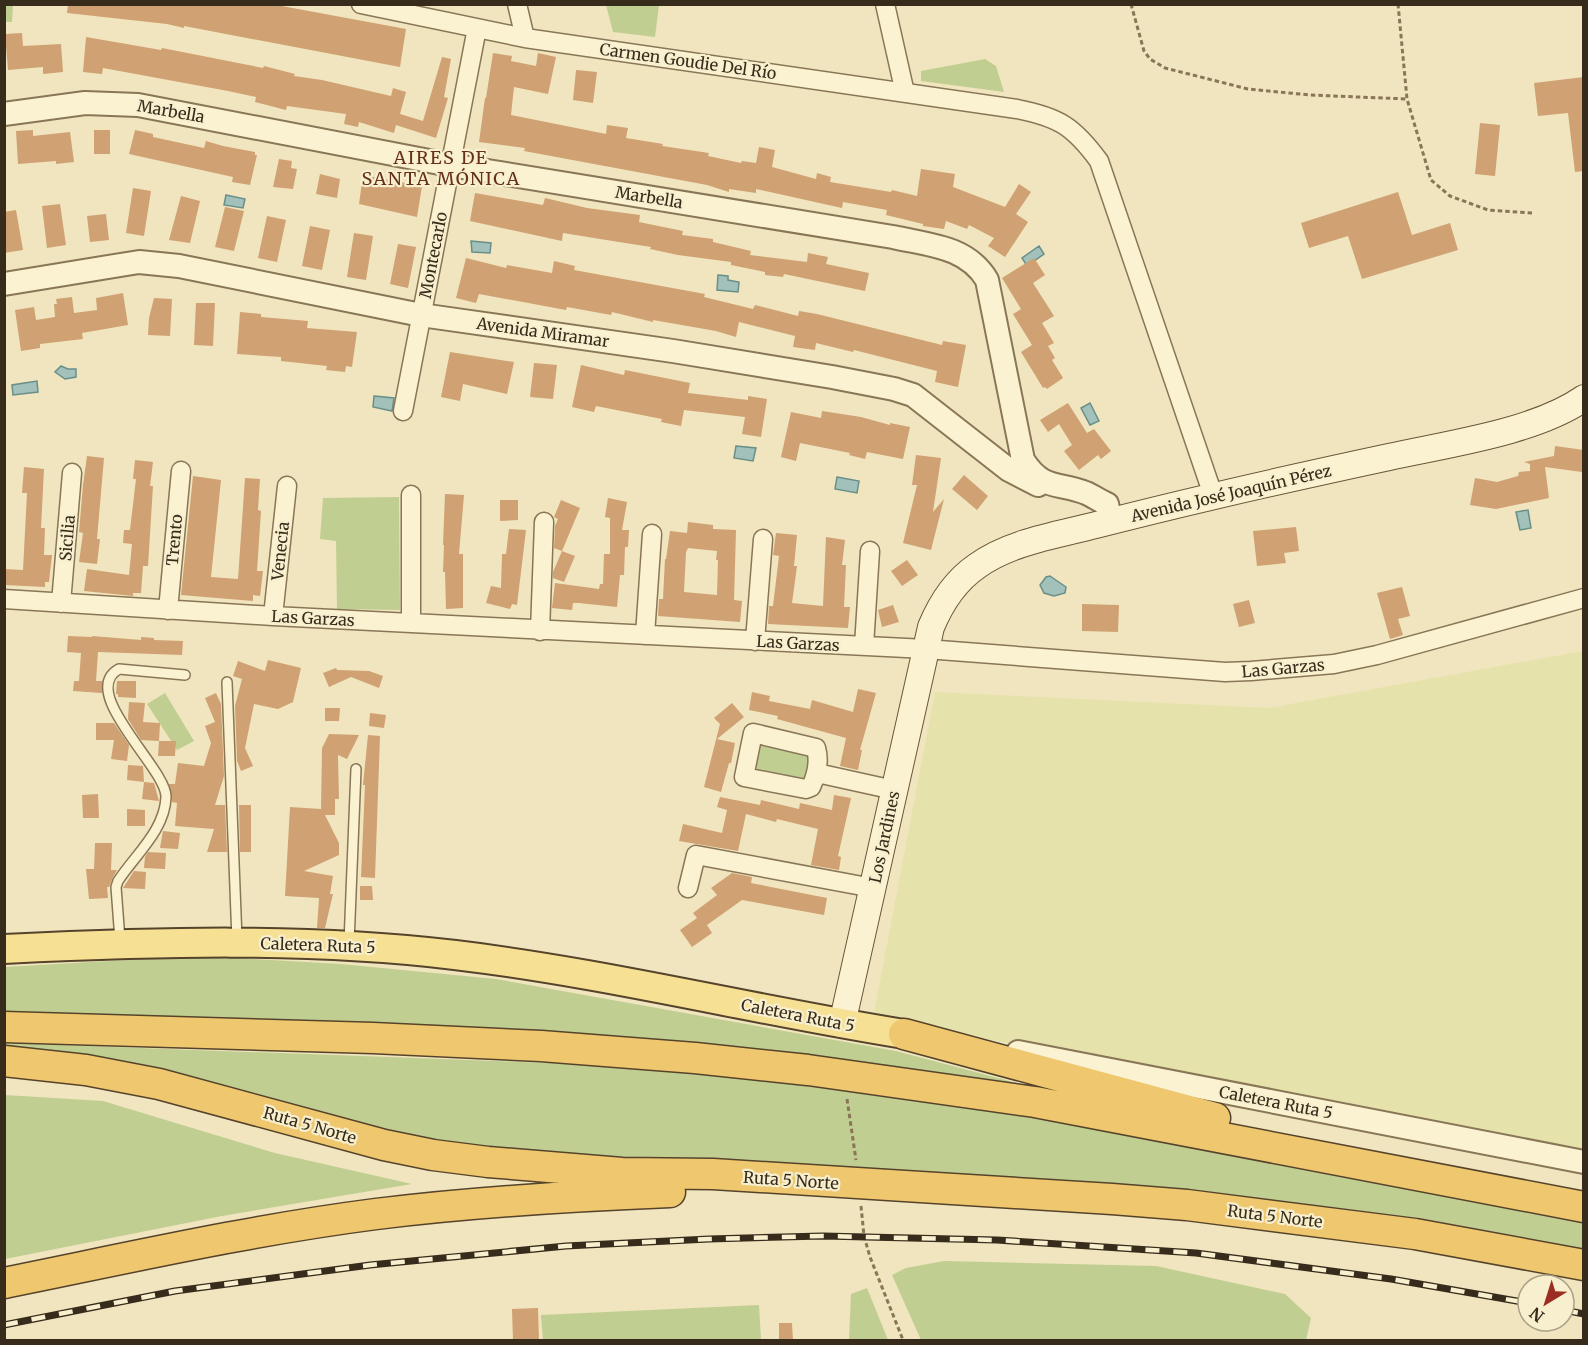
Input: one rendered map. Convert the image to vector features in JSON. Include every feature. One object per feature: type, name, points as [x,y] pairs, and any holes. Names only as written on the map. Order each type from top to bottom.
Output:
[{"type":"highway","points":[[4,1028],[463,1042],[629,1053],[771,1066],[1035,1102],[1584,1207]]},
{"type":"highway","points":[[904,1034],[1464,1185]]},
{"type":"highway","name":"Ruta 5 Norte","points":[[4,1061],[86,1070],[159,1084],[359,1139],[433,1155],[560,1169],[622,1173],[713,1174],[1112,1199],[1246,1211],[1415,1234],[1584,1265]]},
{"type":"highway","points":[[4,1283],[255,1233],[374,1214],[581,1196],[859,1184]]},
{"type":"main road","name":"Avenida José Joaquín Pérez","points":[[926,649],[940,606],[960,580],[995,555],[1111,521],[1213,495],[1494,433],[1552,416],[1570,408],[1584,398]]},
{"type":"main road","name":"Los Jardines","points":[[842,1024],[926,649]]},
{"type":"main road","name":"Caletera Ruta 5","points":[[4,949],[237,942],[402,949],[520,963],[904,1034]]},
{"type":"street","name":"Carmen Goudie Del Río","points":[[361,4],[380,6],[525,38],[1017,109],[1044,114],[1065,125],[1083,139],[1099,161],[1213,495]]},
{"type":"street","points":[[517,4],[525,38]]},
{"type":"street","points":[[885,4],[904,93]]},
{"type":"street","name":"Montecarlo","points":[[403,411],[477,28]]},
{"type":"street","name":"Marbella","points":[[4,114],[85,102],[138,105],[450,165],[893,237],[954,250],[975,264],[987,280],[1023,460],[1037,477],[1055,486],[1084,492],[1107,504],[1111,521]]},
{"type":"street","name":"Avenida Miramar","points":[[4,284],[139,262],[179,266],[422,315],[684,352],[832,377],[905,392],[924,402],[1015,474],[1037,484],[1055,486]]},
{"type":"street","name":"Trento","points":[[168,610],[181,471]]},
{"type":"street","name":"Sicilia","points":[[61,603],[72,473]]},
{"type":"street","name":"Venecia","points":[[273,616],[287,486]]},
{"type":"street","points":[[411,495],[411,623]]},
{"type":"street","points":[[540,630],[544,522]]},
{"type":"street","points":[[645,635],[652,534]]},
{"type":"street","points":[[755,641],[763,539]]},
{"type":"street","points":[[864,646],[870,552]]},
{"type":"street","name":"Las Garzas","points":[[4,599],[273,616],[926,649],[1225,672],[1334,664],[1377,655],[1584,598]]},
{"type":"street","points":[[817,773],[894,790]]},
{"type":"street","points":[[688,888],[696,855],[873,888]]},
{"type":"street","name":"Caletera Ruta 5","points":[[904,1034],[1033,1054],[1584,1161]]},
{"type":"lane","points":[[120,944],[118,880],[160,822],[166,799],[163,783],[156,771],[120,723],[108,685],[110,678],[118,669],[185,675]]},
{"type":"lane","points":[[227,682],[237,942]]},
{"type":"lane","points":[[349,945],[356,769]]},
{"type":"path","points":[[1131,4],[1144,51],[1149,59],[1165,68],[1248,89],[1310,95],[1407,99]]},
{"type":"path","points":[[1398,4],[1407,99],[1431,180],[1450,196],[1488,210],[1532,213]]},
{"type":"shaded area","points":[[1583,651],[1583,1149],[873,1018],[935,692],[1268,708]]},
{"type":"green space","points":[[4,5],[13,5],[12,22],[5,22]]},
{"type":"green space","points":[[606,5],[659,5],[655,37],[613,32]]},
{"type":"green space","points":[[985,59],[996,66],[1004,92],[921,81],[921,71]]},
{"type":"green space","points":[[399,497],[400,610],[337,609],[336,541],[320,539],[323,498]]},
{"type":"green space","points":[[165,693],[194,741],[177,750],[147,704]]},
{"type":"green space","points":[[762,743],[806,752],[810,758],[804,780],[754,775],[756,747]]},
{"type":"green space","points":[[160,958],[236,958],[341,964],[496,979],[896,1051],[1104,1106],[839,1065],[5,1018],[4,967]]},
{"type":"green space","points":[[4,1043],[662,1067],[913,1097],[1121,1133],[1583,1221],[1583,1253],[478,1153],[5,1047]]},
{"type":"green space","points":[[5,1095],[103,1101],[275,1153],[412,1184],[222,1216],[5,1259]]},
{"type":"green space","points":[[944,1261],[1156,1266],[1285,1294],[1311,1318],[1306,1340],[921,1340],[892,1275],[906,1268]]},
{"type":"green space","points":[[867,1288],[888,1340],[849,1340],[851,1294]]},
{"type":"green space","points":[[759,1305],[761,1340],[543,1340],[541,1315]]},
{"type":"water","points":[[226,195],[245,199],[243,208],[224,205]]},
{"type":"water","points":[[471,241],[491,243],[490,253],[472,252]]},
{"type":"water","points":[[1039,246],[1044,254],[1027,266],[1022,258]]},
{"type":"water","points":[[718,275],[728,276],[728,280],[739,282],[738,292],[717,290]]},
{"type":"water","points":[[61,366],[76,369],[76,377],[65,379],[55,372]]},
{"type":"water","points":[[37,381],[38,392],[13,395],[12,385]]},
{"type":"water","points":[[374,396],[394,398],[392,411],[373,407]]},
{"type":"water","points":[[1090,403],[1099,421],[1090,425],[1081,408]]},
{"type":"water","points":[[736,446],[756,448],[753,461],[734,458]]},
{"type":"water","points":[[837,477],[859,481],[857,493],[835,489]]},
{"type":"water","points":[[1528,510],[1531,528],[1520,530],[1516,512]]},
{"type":"water","points":[[1050,576],[1066,587],[1065,593],[1054,596],[1044,593],[1040,585],[1046,577]]},
{"type":"building","points":[[68,4],[271,4],[406,29],[400,67],[184,26],[184,28],[167,24],[67,13]]},
{"type":"building","points":[[22,33],[23,46],[61,44],[63,72],[43,74],[43,67],[8,70],[5,34]]},
{"type":"building","points":[[86,37],[161,50],[162,48],[263,68],[264,66],[295,74],[294,76],[391,96],[393,88],[406,92],[400,114],[423,121],[442,57],[451,59],[444,97],[448,98],[436,138],[396,125],[394,133],[359,122],[358,127],[344,124],[346,114],[287,106],[286,110],[255,102],[256,97],[103,68],[102,74],[83,72]]},
{"type":"building","points":[[493,53],[512,56],[511,61],[536,66],[538,53],[556,57],[548,94],[514,87],[511,115],[606,134],[607,125],[628,128],[626,138],[709,153],[708,156],[741,163],[742,161],[756,163],[759,147],[775,150],[772,167],[816,179],[817,173],[831,177],[830,182],[891,192],[892,190],[917,196],[921,169],[955,174],[953,187],[1005,207],[1019,184],[1031,192],[1016,214],[1028,222],[1005,257],[988,246],[994,238],[969,225],[967,229],[946,221],[944,229],[923,226],[923,224],[886,215],[887,210],[843,202],[842,208],[756,189],[756,193],[729,189],[729,192],[707,185],[524,151],[525,148],[479,142]]},
{"type":"building","points":[[576,70],[597,72],[593,103],[573,100]]},
{"type":"building","points":[[1584,77],[1584,171],[1575,172],[1568,113],[1538,116],[1534,83]]},
{"type":"building","points":[[1480,123],[1500,125],[1495,176],[1475,174]]},
{"type":"building","points":[[33,130],[33,136],[70,132],[74,162],[18,164],[16,131]]},
{"type":"building","points":[[94,130],[110,130],[110,154],[94,154]]},
{"type":"building","points":[[135,130],[153,134],[153,137],[204,148],[206,141],[255,152],[257,155],[250,185],[232,182],[233,177],[129,154]]},
{"type":"building","points":[[279,159],[292,161],[291,168],[297,169],[293,189],[273,187]]},
{"type":"building","points":[[320,174],[340,179],[337,198],[316,194]]},
{"type":"building","points":[[363,175],[422,186],[417,217],[359,204]]},
{"type":"building","points":[[133,188],[151,191],[144,236],[126,233]]},
{"type":"building","points":[[1398,192],[1412,235],[1450,223],[1458,250],[1362,279],[1348,236],[1309,248],[1301,223]]},
{"type":"building","points":[[475,193],[543,205],[545,198],[587,208],[640,215],[639,222],[683,231],[682,235],[713,239],[713,242],[751,251],[750,255],[807,262],[808,253],[828,257],[826,264],[869,273],[865,291],[784,274],[783,277],[765,275],[765,272],[731,265],[731,262],[678,255],[650,249],[651,247],[563,233],[562,241],[470,221]]},
{"type":"building","points":[[181,196],[200,201],[190,243],[169,240]]},
{"type":"building","points":[[60,204],[66,245],[47,248],[42,206]]},
{"type":"building","points":[[225,207],[244,211],[234,251],[215,247]]},
{"type":"building","points":[[16,210],[23,250],[4,253],[4,212]]},
{"type":"building","points":[[106,214],[109,240],[90,242],[87,216]]},
{"type":"building","points":[[267,216],[286,220],[277,262],[258,258]]},
{"type":"building","points":[[310,226],[330,230],[322,270],[302,266]]},
{"type":"building","points":[[354,233],[373,236],[366,280],[347,277]]},
{"type":"building","points":[[398,244],[416,247],[408,288],[390,284]]},
{"type":"building","points":[[466,258],[506,268],[507,265],[552,273],[554,261],[575,266],[574,270],[705,294],[704,297],[753,309],[755,305],[798,316],[799,311],[817,314],[942,345],[943,341],[966,345],[958,387],[935,382],[937,371],[816,343],[815,350],[793,347],[795,336],[739,322],[736,337],[716,331],[653,320],[653,322],[612,312],[611,315],[567,307],[566,310],[479,294],[476,303],[456,298]]},
{"type":"building","points":[[1034,258],[1045,275],[1033,283],[1054,316],[1042,323],[1054,343],[1048,346],[1055,358],[1052,360],[1063,378],[1047,389],[1043,388],[1021,352],[1032,345],[1013,314],[1021,309],[1002,278]]},
{"type":"building","points":[[123,293],[128,325],[82,333],[83,339],[40,344],[40,348],[21,351],[15,310],[34,307],[36,320],[55,317],[56,299],[72,297],[74,313],[97,310],[96,298]]},
{"type":"building","points":[[154,298],[172,299],[170,336],[148,335]]},
{"type":"building","points":[[196,303],[215,303],[213,346],[194,345]]},
{"type":"building","points":[[240,312],[261,314],[261,317],[308,321],[307,328],[357,332],[352,367],[346,366],[345,372],[326,370],[327,366],[281,361],[281,357],[237,354]]},
{"type":"building","points":[[450,352],[514,362],[507,394],[463,384],[460,401],[441,397]]},
{"type":"building","points":[[534,363],[557,365],[553,399],[530,397]]},
{"type":"building","points":[[581,365],[624,375],[625,370],[690,383],[688,393],[748,400],[748,396],[767,399],[761,437],[742,434],[745,417],[684,410],[681,426],[661,422],[662,419],[596,406],[594,412],[572,407]]},
{"type":"building","points":[[1068,403],[1087,433],[1094,429],[1111,451],[1101,459],[1098,455],[1079,470],[1064,451],[1072,445],[1059,424],[1048,432],[1040,420]]},
{"type":"building","points":[[822,411],[910,427],[903,459],[867,452],[865,459],[849,455],[850,453],[800,443],[796,461],[781,457],[791,412],[821,418]]},
{"type":"building","points":[[1555,446],[1584,450],[1584,459],[1582,472],[1545,467],[1549,498],[1496,509],[1470,505],[1475,478],[1497,482],[1518,476],[1519,472],[1530,471],[1530,464],[1524,462],[1554,456]]},
{"type":"building","points":[[916,455],[941,458],[933,512],[944,499],[931,550],[903,543],[917,485],[912,485]]},
{"type":"building","points":[[87,456],[104,458],[97,564],[79,562],[83,533],[79,532]]},
{"type":"building","points":[[135,460],[153,462],[150,486],[153,486],[148,566],[143,566],[141,593],[133,593],[133,596],[84,591],[87,569],[129,575],[132,544],[123,543],[124,530],[130,530],[136,479],[133,479]]},
{"type":"building","points":[[24,467],[44,469],[41,528],[45,528],[44,555],[52,555],[49,582],[45,582],[45,587],[4,585],[4,569],[23,570],[27,493],[22,493]]},
{"type":"building","points":[[964,475],[988,496],[977,510],[952,489]]},
{"type":"building","points":[[193,476],[221,480],[211,577],[238,579],[245,478],[260,479],[258,510],[261,511],[257,571],[263,571],[260,596],[253,595],[253,601],[181,595]]},
{"type":"building","points":[[445,494],[464,495],[459,554],[463,554],[463,608],[446,609],[445,572],[443,572]]},
{"type":"building","points":[[608,498],[627,502],[622,530],[629,530],[628,547],[625,547],[624,575],[620,575],[617,607],[573,603],[572,610],[552,608],[555,583],[599,589],[600,584],[603,584],[604,554],[610,554],[610,518],[605,517]]},
{"type":"building","points":[[500,500],[518,500],[518,520],[500,521]]},
{"type":"building","points":[[561,500],[580,508],[562,551],[554,548],[555,526],[558,519],[554,517]]},
{"type":"building","points":[[688,522],[713,525],[713,529],[736,530],[734,600],[742,601],[740,622],[658,616],[659,599],[663,599],[665,559],[670,531],[687,533]],"holes":[[[688,548],[717,551],[717,595],[684,592]]]},
{"type":"building","points":[[1296,527],[1299,551],[1284,553],[1286,563],[1257,566],[1253,531]]},
{"type":"building","points":[[509,529],[526,530],[517,605],[512,604],[510,609],[486,603],[491,586],[501,588],[502,554],[506,554]]},
{"type":"building","points":[[776,533],[797,535],[794,566],[797,566],[792,603],[823,606],[826,537],[845,540],[842,565],[846,565],[844,607],[850,607],[848,628],[768,624],[769,606],[773,606],[779,556],[773,555]]},
{"type":"building","points":[[562,551],[575,556],[564,582],[553,578],[553,572]]},
{"type":"building","points":[[907,560],[918,575],[902,586],[891,571]]},
{"type":"building","points":[[1402,587],[1410,616],[1398,619],[1403,635],[1390,639],[1377,593]]},
{"type":"building","points":[[1249,600],[1255,623],[1239,627],[1233,604]]},
{"type":"building","points":[[1082,604],[1119,605],[1118,632],[1082,631]]},
{"type":"building","points":[[893,605],[899,622],[882,627],[878,610]]},
{"type":"building","points":[[68,636],[141,640],[141,637],[183,641],[182,655],[98,652],[96,681],[102,681],[102,693],[73,691],[74,681],[79,681],[81,653],[67,652]]},
{"type":"building","points":[[268,660],[301,668],[293,702],[278,709],[254,704],[245,748],[253,766],[241,771],[237,761],[235,706],[242,679],[233,676],[238,661],[265,671]]},
{"type":"building","points":[[336,668],[337,670],[369,671],[383,676],[379,688],[351,677],[329,687],[323,673]]},
{"type":"building","points":[[117,681],[136,681],[136,698],[118,697],[116,694]]},
{"type":"building","points":[[858,689],[876,693],[860,750],[862,750],[858,770],[840,766],[846,738],[777,719],[778,716],[749,710],[752,692],[770,696],[769,701],[810,709],[812,700],[853,712]]},
{"type":"building","points":[[216,693],[221,704],[224,776],[215,805],[225,805],[227,852],[207,852],[214,829],[175,826],[177,803],[172,802],[169,784],[175,784],[178,763],[204,766],[211,743],[205,726],[215,722],[205,698]]},
{"type":"building","points":[[129,702],[145,703],[143,722],[160,723],[159,741],[141,740],[128,719]]},
{"type":"building","points":[[732,703],[744,717],[717,739],[735,743],[721,792],[704,787],[720,724],[714,718]]},
{"type":"building","points":[[325,708],[340,708],[339,721],[325,721]]},
{"type":"building","points":[[370,713],[386,715],[384,728],[369,726]]},
{"type":"building","points":[[96,723],[114,723],[129,745],[127,761],[111,759],[114,740],[96,740]]},
{"type":"building","points":[[329,734],[359,735],[347,759],[338,755],[339,799],[335,799],[335,815],[325,815],[339,843],[339,855],[304,871],[333,876],[330,894],[333,894],[325,928],[317,928],[319,898],[285,896],[290,807],[321,809],[322,748]]},
{"type":"building","points":[[368,735],[380,736],[375,878],[361,877],[365,785],[363,785]]},
{"type":"building","points":[[159,741],[176,741],[175,756],[158,756]]},
{"type":"building","points":[[128,765],[143,766],[144,782],[127,780]]},
{"type":"building","points":[[144,782],[154,783],[159,801],[142,799]]},
{"type":"building","points":[[98,794],[99,818],[83,818],[82,795]]},
{"type":"building","points":[[834,795],[851,798],[838,856],[841,857],[839,870],[811,865],[818,829],[777,819],[776,822],[746,814],[738,851],[679,841],[683,824],[722,833],[727,810],[717,807],[720,797],[760,805],[761,800],[799,809],[800,803],[832,810]]},
{"type":"building","points":[[239,805],[251,805],[251,852],[240,852]]},
{"type":"building","points":[[127,809],[145,810],[145,826],[127,826]]},
{"type":"building","points":[[163,831],[180,833],[178,849],[160,848]]},
{"type":"building","points":[[95,843],[112,843],[111,870],[117,870],[107,887],[108,898],[89,899],[86,869],[94,869]]},
{"type":"building","points":[[148,852],[166,853],[165,869],[144,868]]},
{"type":"building","points":[[134,871],[146,872],[145,889],[123,888]]},
{"type":"building","points":[[732,873],[752,877],[751,883],[827,898],[824,915],[742,900],[707,925],[712,933],[692,947],[680,930],[697,918],[693,913],[717,895],[711,888]]},
{"type":"building","points":[[360,886],[372,886],[373,900],[360,900]]},
{"type":"building","points":[[538,1308],[539,1341],[513,1341],[512,1309]]},
{"type":"building","points":[[779,1323],[792,1323],[793,1341],[779,1341]]},
{"type":"railway","points":[[4,1325],[175,1291],[370,1265],[566,1246],[823,1236],[997,1240],[1196,1253],[1391,1279],[1516,1301]]},
{"type":"railway","points":[[1576,1312],[1584,1314]]},
{"type":"district","name":"AIRES DE SANTA MÓNICA","points":[[441,167]]}]
